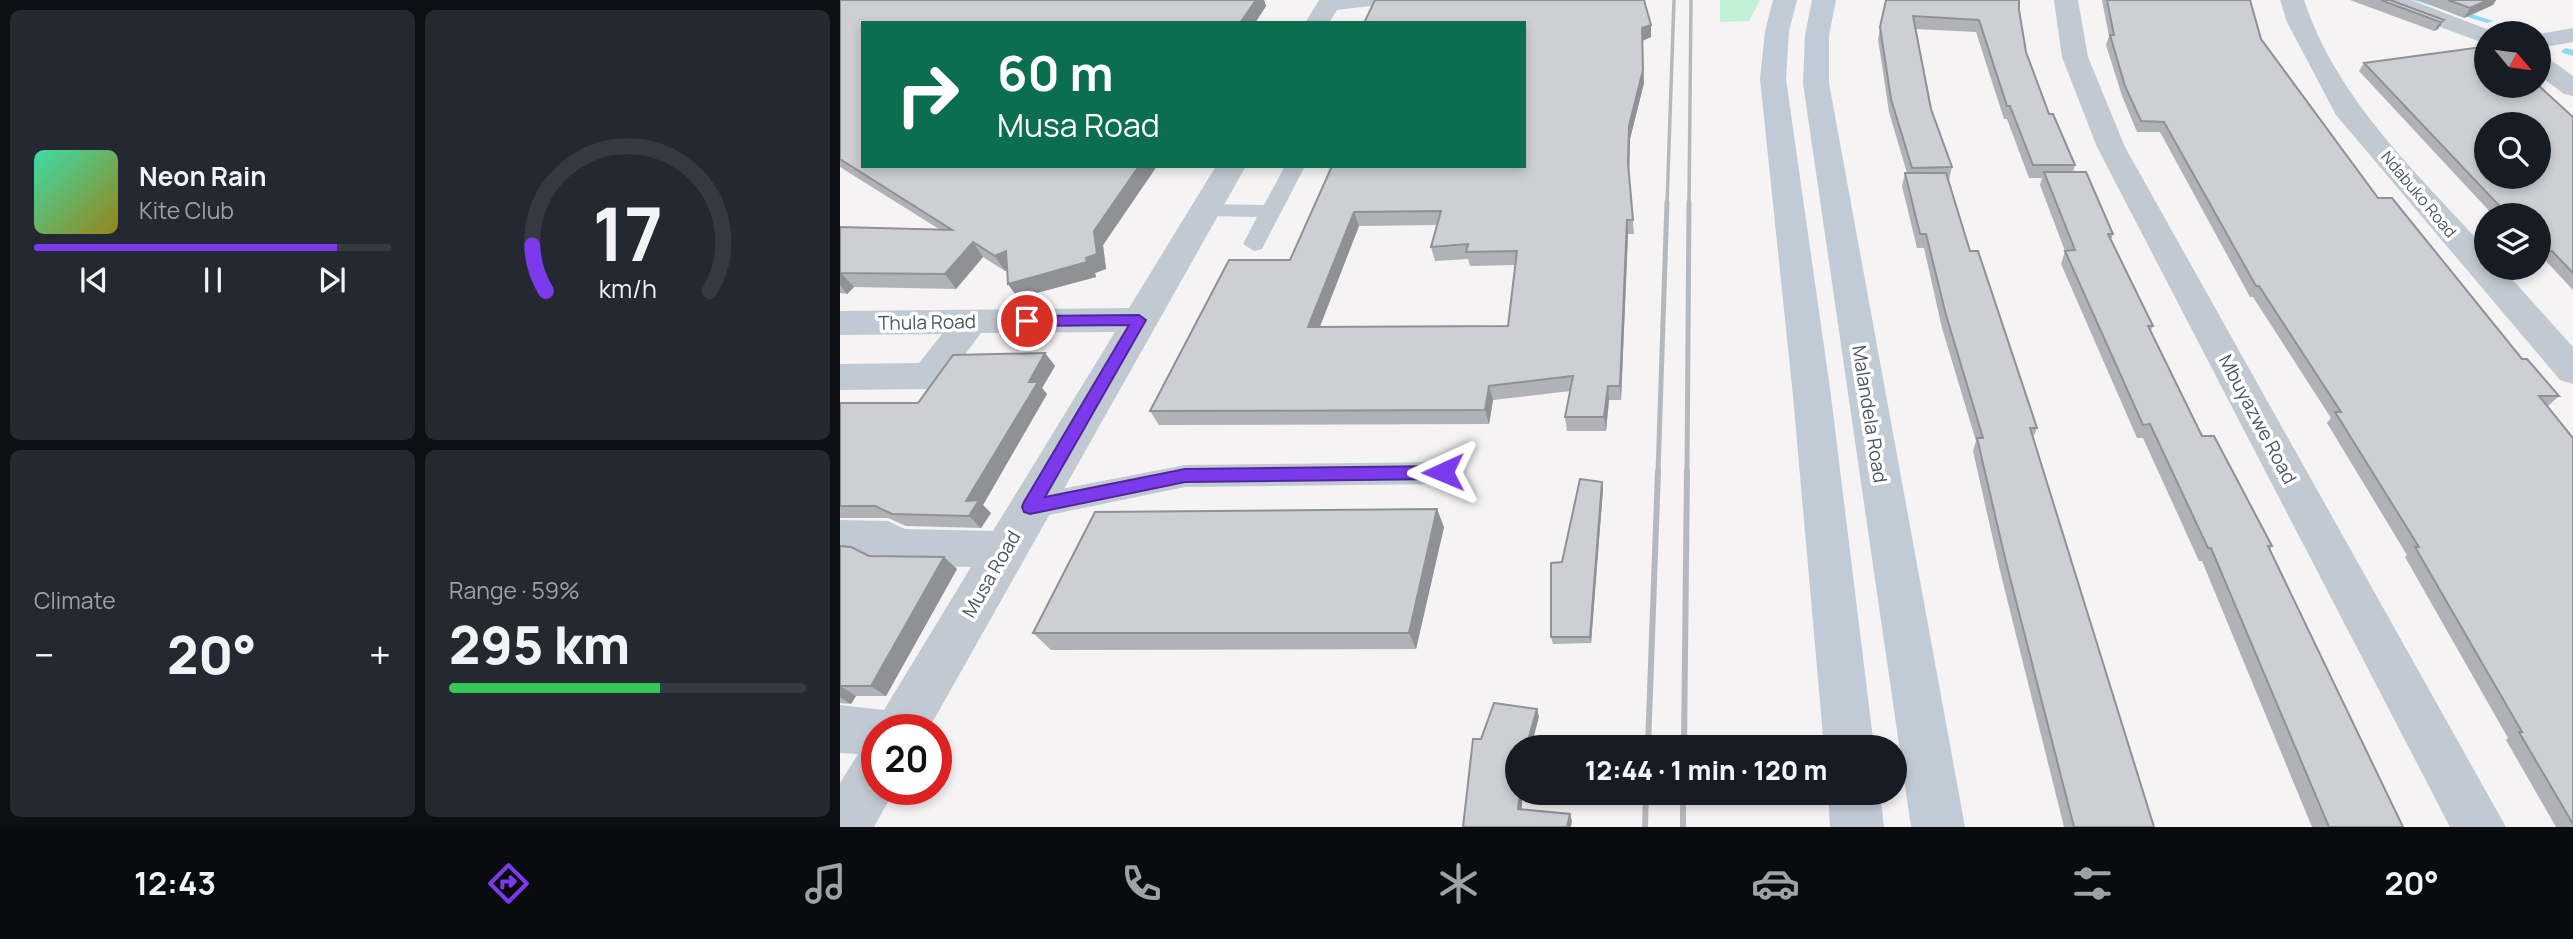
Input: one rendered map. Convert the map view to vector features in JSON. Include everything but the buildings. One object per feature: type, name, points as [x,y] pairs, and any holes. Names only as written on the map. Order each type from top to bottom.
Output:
[{"type":"main road","points":[[1785,0],[1777,32],[1773,79],[1812,396],[1848,735]]},
{"type":"main road","name":"Malandela Road","points":[[1824,0],[1816,58],[1818,93],[1938,827]]},
{"type":"main road","points":[[1855,805],[1857,827]]},
{"type":"street","name":"Mbuyazwe Road","points":[[2066,0],[2070,41],[2084,86],[2111,147],[2479,827]]},
{"type":"street","name":"Ndabuko Road","points":[[2292,0],[2299,22],[2346,109],[2573,371]]},
{"type":"street","points":[[2389,0],[2474,31]]},
{"type":"street","points":[[2552,39],[2573,35]]},
{"type":"street","points":[[2552,73],[2573,88]]},
{"type":"street","name":"Musa Road","points":[[910,714],[1230,168]]},
{"type":"street","name":"Thula Road","points":[[840,323],[1139,320]]},
{"type":"street","points":[[840,377],[929,376],[972,321]]},
{"type":"street","points":[[840,538],[888,539],[883,547],[1004,550]]},
{"type":"street","points":[[840,729],[861,730]]},
{"type":"street","points":[[844,827],[861,798]]},
{"type":"lane","points":[[1424,21],[1432,0]]},
{"type":"lane","points":[[1325,10],[1361,1],[1443,0]]},
{"type":"lane","points":[[1352,21],[1361,1]]},
{"type":"lane","points":[[1254,244],[1294,168]]},
{"type":"lane","points":[[1205,210],[1271,211]]},
{"type":"lane","points":[[1030,507],[1185,476],[1443,472]]},
{"type":"green space","points":[[1720,0],[1760,0],[1749,21],[1720,22]]},
{"type":"waterway","points":[[2417,0],[2490,21]]},
{"type":"waterway","points":[[2566,51],[2573,53]]},
{"type":"railway","points":[[1667,204],[1674,0]]},
{"type":"railway","points":[[1689,204],[1691,0]]},
{"type":"railway","points":[[1658,473],[1667,202]]},
{"type":"railway","points":[[1687,473],[1689,202]]},
{"type":"railway","points":[[1648,735],[1658,471]]},
{"type":"railway","points":[[1684,735],[1687,471]]},
{"type":"railway","points":[[1645,827],[1646,805]]},
{"type":"railway","points":[[1683,805],[1683,827]]},
{"type":"route","points":[[1027,321],[1139,320],[1030,507],[1185,476],[1443,472]]}]
